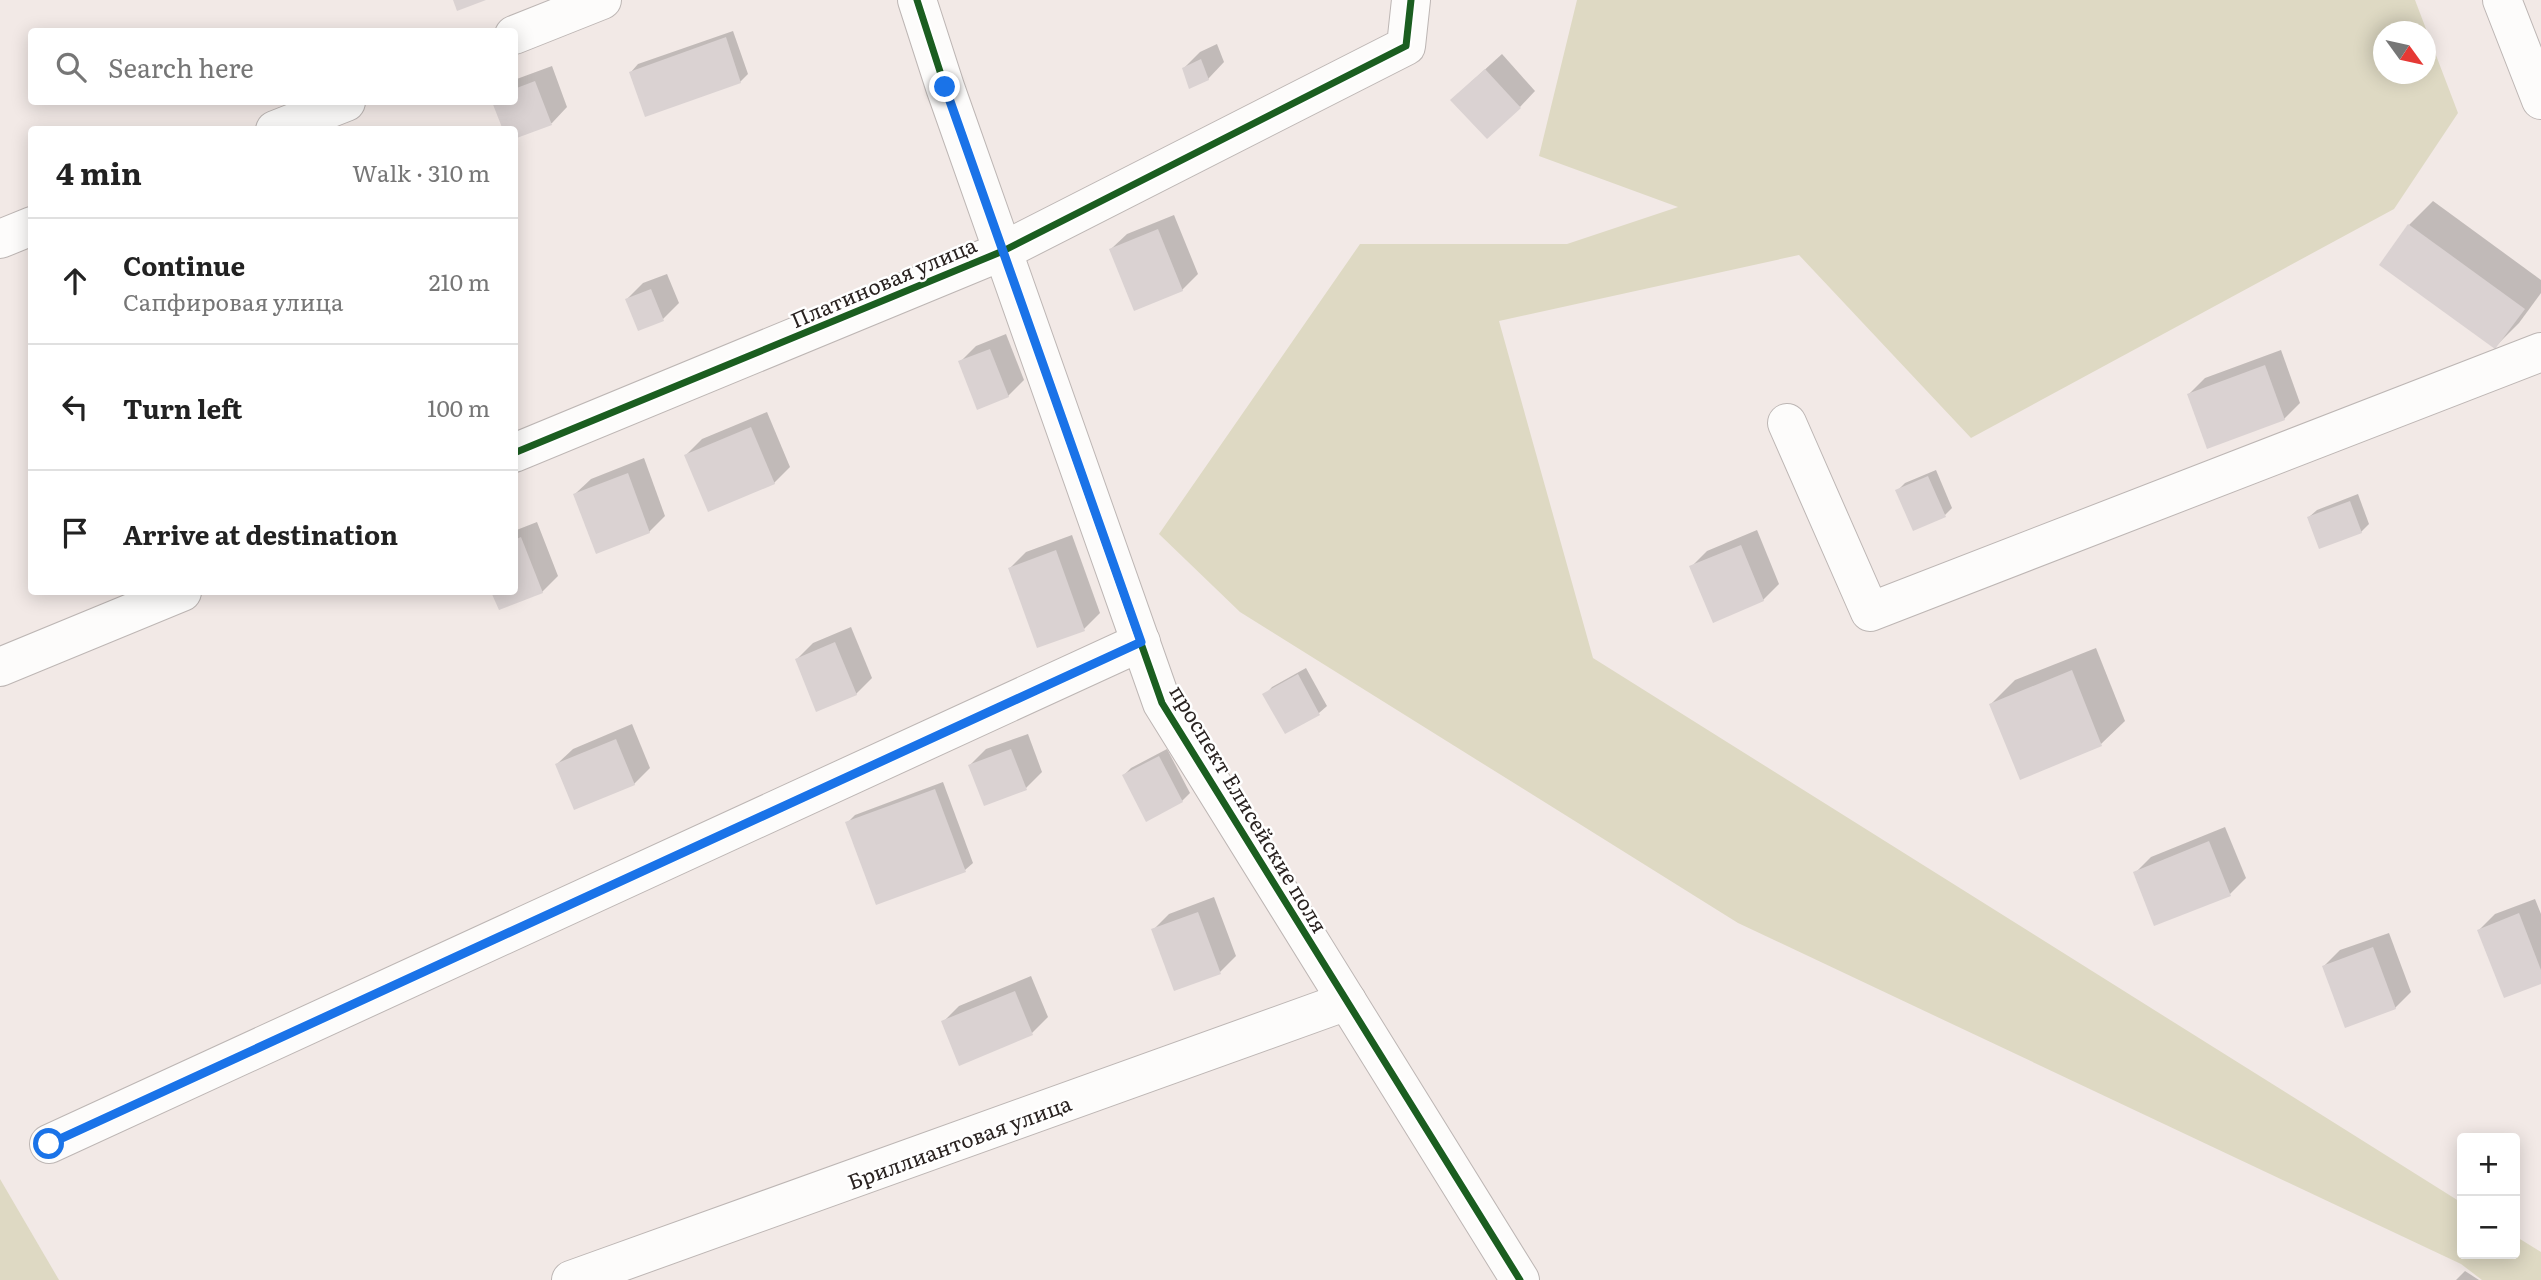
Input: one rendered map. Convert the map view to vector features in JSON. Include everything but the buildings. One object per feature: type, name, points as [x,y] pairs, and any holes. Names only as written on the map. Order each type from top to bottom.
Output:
[{"type":"street","points":[[518,33],[602,0]]},
{"type":"street","name":"проспект Елисейские поля","points":[[917,0],[1162,702],[1520,1280]]},
{"type":"street","name":"Платиновая улица","points":[[518,451],[1003,251],[1406,46],[1411,0]]},
{"type":"street","points":[[2502,0],[2541,100]]},
{"type":"street","points":[[285,126],[338,105]]},
{"type":"street","points":[[0,239],[28,228]]},
{"type":"street","points":[[1787,423],[1870,612],[2541,352]]},
{"type":"street","points":[[0,667],[175,595]]},
{"type":"street","points":[[49,1144],[1141,642]]},
{"type":"street","name":"Бриллиантовая улица","points":[[571,1280],[1347,1001]]},
{"type":"shaded area","points":[[1577,0],[2415,0],[2423,21],[2373,21],[2373,84],[2436,84],[2436,55],[2458,113],[2394,209],[1971,438],[1799,255],[1499,321],[1593,658],[2457,1200],[2457,1259],[2520,1259],[2520,1239],[2541,1252],[2541,1280],[2482,1280],[2461,1264],[1738,923],[1240,612],[1159,534],[1360,244],[1567,244],[1678,207],[1539,156]]},
{"type":"shaded area","points":[[0,1179],[59,1280],[0,1280]]},
{"type":"cycle path","points":[[917,0],[945,87],[1162,703],[1520,1280]]},
{"type":"cycle path","points":[[518,451],[1003,251],[1406,46],[1411,0]]},
{"type":"cycle path","points":[[49,1144],[1141,642]]},
{"type":"route","points":[[49,1144],[1141,642],[945,87]]}]
